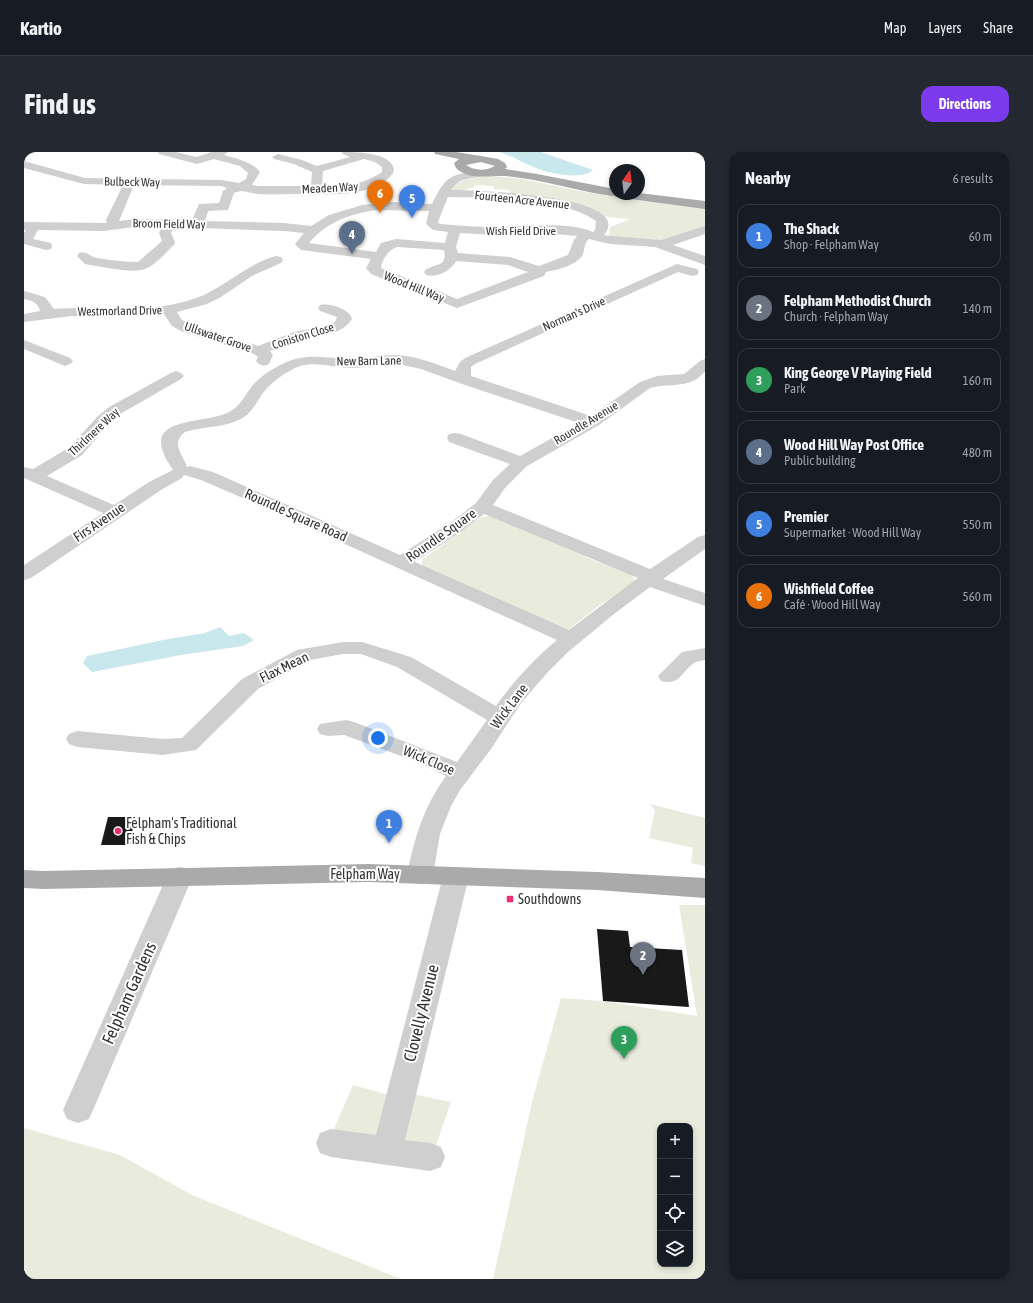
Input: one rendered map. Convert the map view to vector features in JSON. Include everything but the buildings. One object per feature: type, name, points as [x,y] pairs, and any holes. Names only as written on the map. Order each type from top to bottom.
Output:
[{"type":"main road","points":[[441,152],[474,159],[494,161],[501,165],[541,178]]},
{"type":"main road","points":[[441,152],[459,170],[463,161],[474,159]]},
{"type":"main road","points":[[486,172],[499,169],[501,165]]},
{"type":"main road","points":[[486,172],[504,172],[609,192]]},
{"type":"main road","points":[[645,197],[705,205]]},
{"type":"main road","name":"Felpham Way","points":[[24,879],[43,880],[368,873],[705,888]]},
{"type":"street","points":[[163,152],[197,161],[218,154],[253,169],[254,172],[252,180],[242,187],[229,191],[224,207],[203,206],[197,225]]},
{"type":"street","name":"Meaden Way","points":[[242,187],[258,190],[316,190],[360,187],[374,183],[387,174],[388,170],[384,162],[376,157],[362,156],[348,152]]},
{"type":"street","points":[[278,157],[316,170],[362,156]]},
{"type":"street","name":"Bulbeck Way","points":[[26,167],[78,181],[221,183],[242,187]]},
{"type":"street","points":[[316,170],[318,172],[316,190]]},
{"type":"street","points":[[459,170],[486,172]]},
{"type":"street","name":"Wish Field Drive","points":[[459,170],[448,184],[436,208],[432,224],[437,227],[541,235],[591,235],[610,240],[663,244]]},
{"type":"street","points":[[114,225],[112,220],[130,182]]},
{"type":"street","name":"Fourteen Acre Avenue","points":[[443,193],[521,198],[584,209],[601,219],[601,231],[591,235]]},
{"type":"street","name":"Wood Hill Way","points":[[436,208],[392,206],[369,208],[339,215],[324,222],[313,230],[301,244],[302,246],[379,256],[373,268],[376,271],[457,304],[539,273],[539,270]]},
{"type":"street","name":"Broom Field Way","points":[[29,226],[103,227],[134,223],[284,227],[313,230]]},
{"type":"street","points":[[84,256],[90,261],[101,263],[133,266],[145,264],[169,242],[165,233],[169,224]]},
{"type":"street","points":[[29,226],[26,241],[46,246]]},
{"type":"street","points":[[431,272],[447,266],[456,229]]},
{"type":"street","points":[[663,244],[705,230]]},
{"type":"street","points":[[379,256],[386,246],[396,243],[510,261],[531,269],[539,270],[573,258],[576,254],[580,240],[591,235]]},
{"type":"street","points":[[663,244],[705,261]]},
{"type":"street","name":"Westmorland Drive","points":[[24,318],[72,312],[150,312],[168,310],[202,301],[216,294],[248,273],[276,260]]},
{"type":"street","name":"Norman's Drive","points":[[428,366],[450,366],[470,361],[677,268],[692,272]]},
{"type":"street","points":[[24,295],[43,301],[46,304],[48,314]]},
{"type":"street","name":"Coniston Close","points":[[262,356],[272,344],[299,335],[334,328],[344,322],[344,315],[325,308]]},
{"type":"street","name":"Ullswater Grove","points":[[168,310],[177,323],[186,328],[262,356]]},
{"type":"street","points":[[24,344],[65,361]]},
{"type":"street","name":"New Barn Lane","points":[[182,471],[171,452],[169,444],[170,435],[175,430],[182,427],[224,419],[239,414],[247,407],[263,384],[295,363],[312,360],[360,363],[403,360],[428,366],[542,408],[593,422]]},
{"type":"street","points":[[468,381],[463,376],[463,368],[470,361]]},
{"type":"street","name":"Roundle Avenue","points":[[482,507],[499,484],[521,462],[593,422],[645,385],[657,381],[682,379],[693,375],[705,364]]},
{"type":"street","name":"Thirlmere Way","points":[[29,474],[76,451],[82,446],[98,426],[116,411],[176,376]]},
{"type":"street","points":[[682,379],[699,385]]},
{"type":"street","points":[[455,438],[521,462]]},
{"type":"street","name":"Firs Avenue","points":[[24,574],[115,512],[155,486],[182,471]]},
{"type":"street","name":"Roundle Square Road","points":[[182,471],[207,476],[401,563]]},
{"type":"street","points":[[29,474],[115,512]]},
{"type":"street","name":"Roundle Square","points":[[401,563],[456,527],[482,507],[705,600]]},
{"type":"street","name":"Wick Lane","points":[[420,875],[432,821],[444,797],[479,750],[499,717],[519,691],[570,639],[650,578],[705,541]]},
{"type":"street","name":"Roundle Square","points":[[401,563],[570,639]]},
{"type":"street","name":"Flax Mean","points":[[77,739],[163,747],[188,745],[250,684],[304,655],[343,648],[362,648],[404,662],[499,717]]},
{"type":"street","points":[[669,676],[689,657],[705,654]]},
{"type":"street","name":"Wick Close","points":[[328,729],[346,727],[428,758],[461,773]]},
{"type":"street","name":"Felpham Gardens","points":[[78,1110],[180,876]]},
{"type":"street","name":"Clovelly Avenue","points":[[386,1151],[456,876]]},
{"type":"street","points":[[331,1142],[430,1157]]},
{"type":"shaded area","points":[[485,176],[497,176],[609,196],[609,200],[635,200],[705,208],[705,227],[661,240],[609,237],[610,227],[631,219],[608,217],[509,195],[510,190],[494,189],[494,186],[475,185],[474,187],[462,191],[451,190],[457,184]]},
{"type":"shaded area","points":[[489,516],[516,525],[595,561],[629,573],[633,577],[635,583],[600,605],[568,630],[424,568],[422,564],[423,559],[481,517]]},
{"type":"shaded area","points":[[650,804],[705,818],[705,866],[691,863],[693,848],[649,838],[655,811]]},
{"type":"shaded area","points":[[679,905],[705,905],[705,1279],[493,1279],[532,1102],[561,998],[603,1001],[697,1016]]},
{"type":"shaded area","points":[[353,1085],[393,1096],[377,1137],[333,1131]]},
{"type":"shaded area","points":[[407,1093],[451,1102],[434,1151],[409,1143],[404,1139]]},
{"type":"shaded area","points":[[24,1128],[120,1155],[192,1195],[401,1279],[24,1279]]},
{"type":"water","points":[[499,152],[541,152],[593,170],[587,174],[580,175],[553,173],[541,170]]},
{"type":"water","points":[[220,627],[229,636],[244,633],[254,640],[243,646],[181,655],[92,672],[83,663],[87,656],[205,633]]},
{"type":"place","name":"Wishfield Coffee","points":[[380,213]]},
{"type":"place","name":"Premier","points":[[412,218]]},
{"type":"place","name":"Wood Hill Way Post Office","points":[[352,254]]},
{"type":"place","name":"Felpham's Traditional Fish & Chips","points":[[118,831]]},
{"type":"place","name":"The Shack","points":[[389,843]]},
{"type":"place","name":"Southdowns","points":[[510,899]]},
{"type":"place","name":"Felpham Methodist Church","points":[[643,975]]},
{"type":"place","name":"King George V Playing Field","points":[[624,1059]]}]
